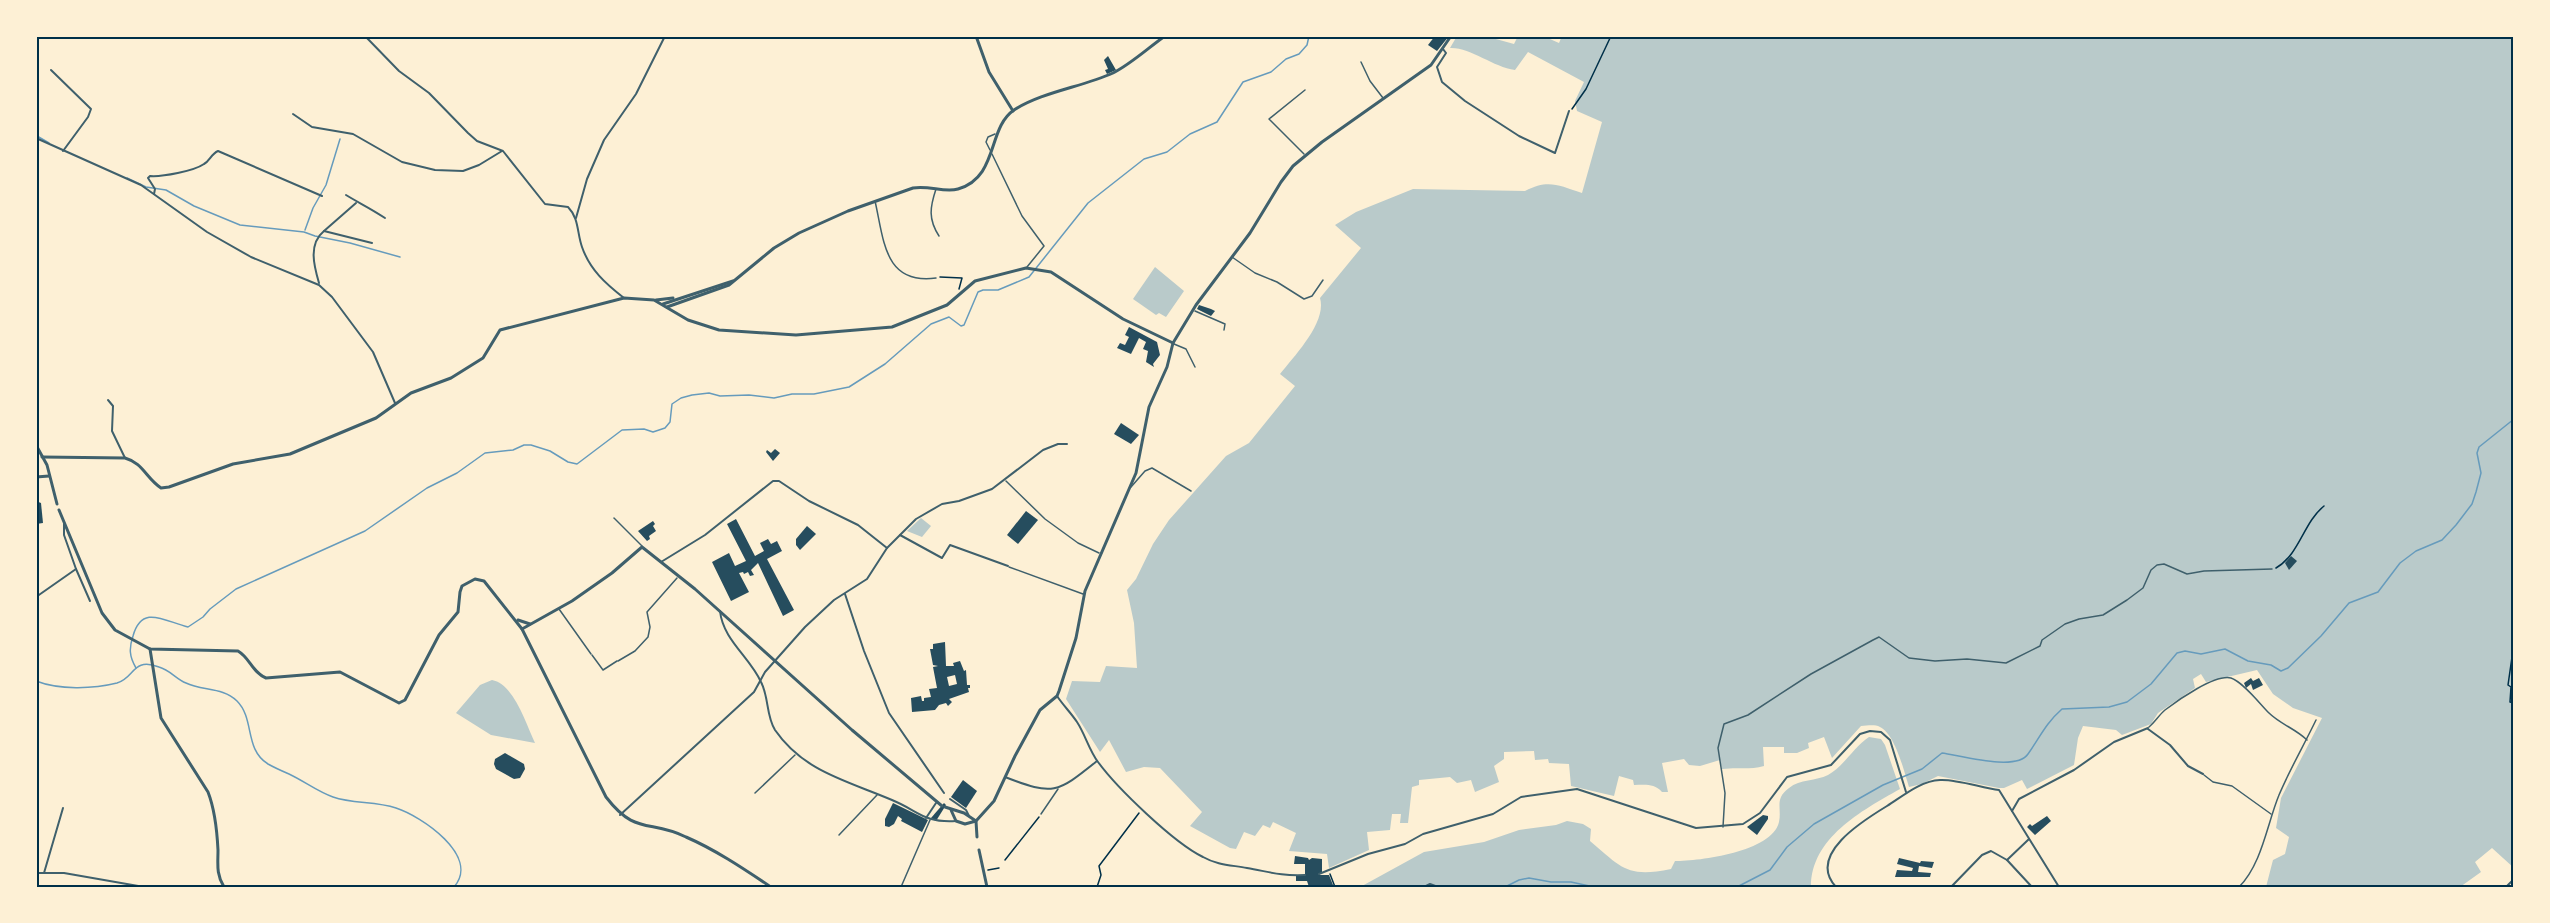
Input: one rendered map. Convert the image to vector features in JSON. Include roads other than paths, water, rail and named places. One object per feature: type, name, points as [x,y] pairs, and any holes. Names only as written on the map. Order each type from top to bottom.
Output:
[{"type":"street","points":[[365,36],[399,71],[429,93],[477,141],[502,151],[539,199],[545,204],[568,207],[576,218],[588,260],[606,284],[624,298]]},
{"type":"street","points":[[576,218],[587,179],[604,140],[636,94],[665,36]]},
{"type":"street","points":[[976,36],[989,72],[1013,111]]},
{"type":"street","points":[[664,306],[715,291],[738,279],[774,248],[799,233],[875,200],[925,186],[956,190],[966,186],[984,170],[1005,119],[1013,111],[1113,73],[1165,36]]},
{"type":"street","points":[[720,611],[724,627],[731,640],[761,681],[771,722],[796,754],[840,781],[877,794],[930,820],[956,821],[964,824],[976,821],[994,801],[1040,710],[1057,696],[1076,638],[1085,595],[1138,467],[1149,407],[1167,368],[1173,344],[1206,289],[1250,233],[1281,182],[1305,155],[1431,65],[1452,36]]},
{"type":"street","points":[[1443,49],[1446,54],[1437,67],[1442,82],[1494,121],[1535,144],[1555,153],[1569,111]]},
{"type":"street","points":[[1361,62],[1370,81],[1383,99]]},
{"type":"street","points":[[51,70],[91,108],[88,117],[63,149]]},
{"type":"street","points":[[1305,90],[1269,119],[1305,155]]},
{"type":"street","points":[[293,114],[312,127],[353,134],[402,162],[435,170],[463,171],[479,165],[502,151]]},
{"type":"street","points":[[1000,132],[988,137],[986,142],[1022,216],[1044,246],[1026,268]]},
{"type":"street","points":[[36,138],[141,185],[207,232],[251,257],[319,285],[332,297],[373,352],[395,404]]},
{"type":"street","points":[[154,194],[154,187],[148,178],[150,176],[159,177],[205,164],[213,153],[218,151],[322,196]]},
{"type":"street","points":[[937,188],[930,211],[934,228],[939,236]]},
{"type":"street","points":[[346,195],[356,203],[363,203],[385,218]]},
{"type":"street","points":[[875,200],[886,250],[893,263],[909,278],[916,280],[936,278]]},
{"type":"street","points":[[319,285],[315,268],[314,246],[317,237],[356,203]]},
{"type":"street","points":[[324,231],[372,243]]},
{"type":"street","points":[[1232,256],[1255,273],[1277,282],[1304,299],[1312,296],[1323,280]]},
{"type":"street","points":[[654,300],[688,320],[719,330],[796,336],[892,327],[946,305],[975,281],[1026,268],[1051,272],[1123,319],[1186,349],[1196,367]]},
{"type":"street","points":[[664,306],[678,298],[738,279]]},
{"type":"street","points":[[42,457],[125,458],[137,462],[161,488],[169,487],[234,464],[290,454],[376,418],[411,393],[451,378],[483,358],[500,330],[624,298],[654,300],[678,298]]},
{"type":"street","points":[[1194,310],[1223,323],[1226,325],[1224,330]]},
{"type":"street","points":[[108,400],[112,406],[112,431],[125,458]]},
{"type":"street","points":[[620,815],[754,692],[765,672],[805,627],[834,600],[867,579],[887,549],[916,519],[942,504],[971,497],[1006,481],[1043,450],[1058,444],[1067,444]]},
{"type":"street","points":[[36,445],[49,476],[57,504]]},
{"type":"street","points":[[1130,489],[1145,471],[1152,468],[1191,491]]},
{"type":"street","points":[[36,477],[49,476]]},
{"type":"street","points":[[661,562],[705,535],[773,481],[779,481],[809,501],[858,525],[887,549]]},
{"type":"street","points":[[1006,481],[1054,526],[1078,543],[1101,554]]},
{"type":"street","points":[[59,510],[76,555],[109,625],[150,649],[238,651],[244,654],[258,674],[266,678],[340,672],[399,704],[405,700],[439,635],[458,612],[460,591],[466,582],[475,579],[484,581],[522,629],[606,797],[620,815],[631,823],[685,836],[771,887]]},
{"type":"street","points":[[614,518],[642,547],[720,611],[936,803],[976,821]]},
{"type":"street","points":[[64,520],[64,535],[90,601]]},
{"type":"street","points":[[900,534],[942,558],[950,545],[1085,595]]},
{"type":"street","points":[[522,629],[612,573],[642,547]]},
{"type":"street","points":[[1723,827],[1725,793],[1718,748],[1724,724],[1748,715],[1811,674],[1873,639],[1879,637],[1909,658],[1935,662],[1967,659],[2006,663],[2040,646],[2042,640],[2065,624],[2103,615],[2127,600],[2143,588],[2151,570],[2157,565],[2164,564],[2187,574],[2213,570],[2272,569]]},
{"type":"street","points":[[36,597],[76,569]]},
{"type":"street","points":[[558,608],[605,670],[644,642],[650,631],[647,612],[678,577]]},
{"type":"street","points":[[845,594],[864,651],[889,713],[944,793]]},
{"type":"street","points":[[516,620],[530,624]]},
{"type":"street","points":[[150,649],[161,718],[208,792],[215,814],[218,876],[224,887]]},
{"type":"street","points":[[2012,811],[2019,799],[2074,770],[2114,742],[2148,728],[2164,711],[2179,701],[2205,685],[2225,677],[2234,679],[2259,701],[2268,713],[2307,740]]},
{"type":"street","points":[[1057,696],[1076,721],[1097,761],[1142,809],[1185,846],[1215,863],[1282,876],[1305,875]]},
{"type":"street","points":[[2239,887],[2258,855],[2280,794],[2316,720]]},
{"type":"street","points":[[2148,728],[2170,745],[2188,766],[2213,782],[2232,786],[2272,815]]},
{"type":"street","points":[[1319,874],[1368,854],[1405,844],[1423,834],[1493,814],[1521,797],[1576,789],[1696,828],[1743,824],[1760,813],[1787,777],[1831,765],[1860,734],[1870,731],[1886,735],[1892,746],[1906,792]]},
{"type":"street","points":[[755,793],[796,754]]},
{"type":"street","points":[[1005,777],[1027,786],[1047,790],[1058,789],[1069,784],[1097,761]]},
{"type":"street","points":[[1836,887],[1830,879],[1828,865],[1837,844],[1868,816],[1906,792],[1940,780],[1999,790],[2059,887]]},
{"type":"street","points":[[1041,814],[1058,789]]},
{"type":"street","points":[[839,835],[877,794]]},
{"type":"street","points":[[950,799],[966,810],[969,816]]},
{"type":"street","points":[[926,818],[936,803]]},
{"type":"street","points":[[44,873],[63,808]]},
{"type":"street","points":[[951,810],[956,821]]},
{"type":"street","points":[[901,887],[930,820]]},
{"type":"street","points":[[976,821],[977,837]]},
{"type":"street","points":[[2007,860],[2030,838]]},
{"type":"street","points":[[978,850],[987,887]]},
{"type":"street","points":[[1951,887],[1986,851],[1997,852],[2031,887]]},
{"type":"street","points":[[36,873],[64,873],[144,887]]},
{"type":"street","points":[[2506,887],[2514,879]]},
{"type":"street","points":[[1424,887],[1430,885],[1438,887]]},
{"type":"waterway","points":[[136,668],[130,652],[133,636],[142,620],[155,617],[188,627],[236,589],[365,531],[427,488],[457,473],[485,453],[513,450],[524,445],[531,445],[577,464],[622,430],[644,429],[653,432],[665,428],[670,422],[672,404],[681,398],[709,393],[720,396],[749,395],[774,398],[792,394],[814,394],[849,387],[885,364],[931,324],[949,317],[961,326],[964,325],[978,292],[998,290],[1029,277],[1088,203],[1144,159],[1167,152],[1190,134],[1217,122],[1243,82],[1271,72],[1286,59],[1299,54],[1307,45],[1309,36]]},
{"type":"waterway","points":[[37,136],[49,143]]},
{"type":"waterway","points":[[305,230],[313,208],[326,185],[340,139]]},
{"type":"waterway","points":[[127,178],[146,187],[166,190],[194,206],[240,225],[304,232],[400,257]]},
{"type":"waterway","points":[[1737,887],[1770,870],[1787,847],[1814,824],[1883,785],[1922,769],[1942,753],[2000,762],[2022,759],[2062,709],[2109,707],[2127,702],[2151,684],[2177,653],[2185,651],[2201,654],[2225,649],[2248,661],[2271,665],[2281,671],[2288,668],[2321,636],[2349,603],[2378,592],[2400,563],[2416,551],[2442,540],[2456,525],[2472,504],[2476,492],[2481,473],[2477,453],[2479,447],[2514,419]]},
{"type":"waterway","points":[[36,681],[76,688],[97,686],[117,683],[139,666],[150,665],[163,668],[192,685],[225,693],[243,708],[252,742],[261,758],[268,764],[327,795],[348,801],[396,808],[407,812],[432,828],[454,850],[460,863],[460,875],[454,887]]},
{"type":"waterway","points":[[1505,887],[1529,878],[1594,887]]}]
